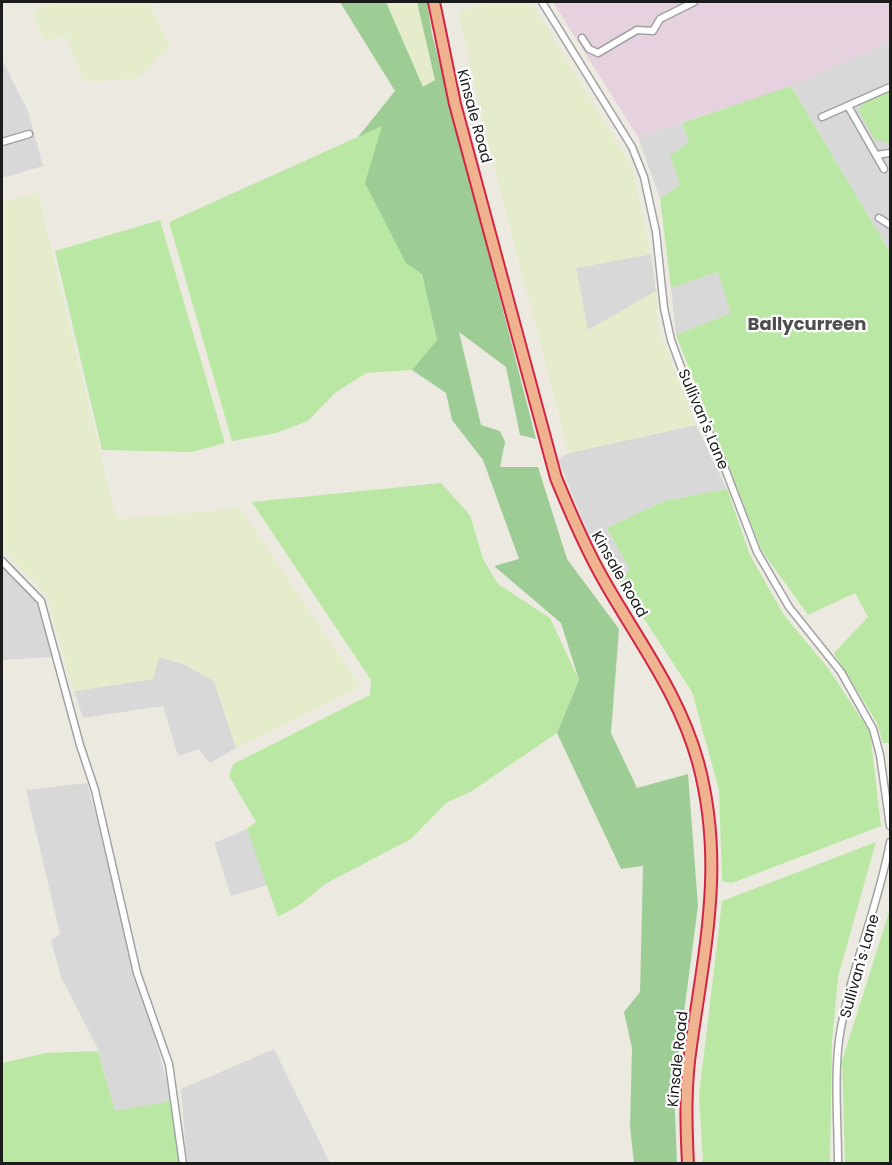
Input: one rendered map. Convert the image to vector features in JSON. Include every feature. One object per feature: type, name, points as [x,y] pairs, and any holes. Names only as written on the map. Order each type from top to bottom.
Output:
[{"type":"highway","name":"Kinsale Road","points":[[434,2],[455,104],[556,478],[578,531],[603,578],[673,695],[698,762],[712,846],[713,891],[710,927],[690,1056],[686,1120],[688,1164]]},
{"type":"street","name":"Sullivan's Lane","points":[[542,2],[632,147],[644,177],[656,232],[664,308],[671,340],[689,388],[758,552],[789,607],[841,672],[873,729],[880,755],[891,826]]},
{"type":"street","points":[[582,38],[589,49],[598,52],[637,30],[653,31],[660,19],[694,2]]},
{"type":"street","points":[[822,117],[891,87]]},
{"type":"street","points":[[848,106],[884,168]]},
{"type":"street","points":[[2,142],[29,134]]},
{"type":"street","points":[[876,155],[891,153]]},
{"type":"street","points":[[879,218],[891,225]]},
{"type":"street","points":[[2,561],[41,601],[95,790],[108,857],[137,973],[169,1064],[183,1164]]},
{"type":"street","name":"Sullivan's Lane","points":[[838,1164],[839,1041],[849,992],[873,915],[891,842]]},
{"type":"shaded area","points":[[553,2],[890,2],[890,42],[785,89],[638,137]]},
{"type":"shaded area","points":[[890,42],[890,252],[791,86]]},
{"type":"shaded area","points":[[2,60],[28,111],[43,166],[2,178]]},
{"type":"shaded area","points":[[682,123],[689,142],[671,156],[680,185],[660,199],[638,137]]},
{"type":"shaded area","points":[[651,254],[656,291],[588,331],[576,268]]},
{"type":"shaded area","points":[[718,272],[732,313],[676,335],[671,288]]},
{"type":"shaded area","points":[[696,425],[727,489],[664,501],[607,528],[630,570],[618,579],[590,538],[558,459],[569,453]]},
{"type":"shaded area","points":[[2,566],[38,601],[52,657],[2,660]]},
{"type":"shaded area","points":[[159,657],[184,664],[214,681],[236,748],[210,763],[199,749],[178,756],[163,706],[83,718],[74,691],[152,679]]},
{"type":"shaded area","points":[[87,783],[172,1101],[115,1112],[98,1049],[61,977],[51,940],[60,934],[26,790]]},
{"type":"shaded area","points":[[247,829],[268,885],[231,896],[214,843]]},
{"type":"shaded area","points":[[274,1049],[330,1163],[187,1163],[181,1089]]},
{"type":"green space","points":[[56,2],[171,2],[150,5],[170,47],[138,78],[84,82],[66,37],[43,40],[33,12]]},
{"type":"green space","points":[[340,2],[386,2],[423,87],[435,80],[417,2],[427,2],[432,34],[536,439],[520,435],[506,367],[459,332],[481,425],[500,431],[505,442],[500,467],[538,467],[567,559],[619,629],[611,733],[637,788],[688,774],[698,906],[674,1089],[677,1163],[634,1163],[630,1126],[632,1048],[624,1012],[640,992],[643,866],[621,869],[557,733],[579,680],[561,623],[494,566],[519,559],[483,460],[452,420],[446,393],[412,370],[437,340],[422,274],[406,263],[365,183],[382,126],[358,137],[395,91]]},
{"type":"green space","points":[[386,2],[417,2],[435,80],[423,87]]},
{"type":"green space","points":[[491,2],[531,2],[632,166],[651,254],[576,268],[588,330],[656,291],[658,328],[696,425],[569,453],[492,159],[458,12]]},
{"type":"green space","points":[[791,86],[890,252],[890,743],[883,743],[877,723],[834,653],[868,617],[855,593],[808,615],[762,551],[676,335],[731,313],[718,272],[671,288],[660,199],[680,185],[670,156],[689,142],[682,123]]},
{"type":"green space","points":[[890,91],[890,143],[874,139],[858,109],[866,101]]},
{"type":"green space","points":[[382,126],[406,262],[422,274],[437,341],[412,370],[366,373],[335,393],[308,421],[276,433],[232,441],[169,222]]},
{"type":"green space","points":[[38,193],[116,519],[240,508],[361,687],[236,748],[214,681],[184,664],[159,657],[153,679],[74,691],[46,595],[2,549],[2,202]]},
{"type":"green space","points":[[160,220],[225,443],[192,452],[102,450],[55,251]]},
{"type":"green space","points":[[441,483],[470,515],[483,559],[498,584],[550,618],[579,680],[557,733],[472,791],[446,803],[411,839],[325,884],[301,904],[278,917],[247,829],[256,822],[229,776],[233,764],[370,695],[371,680],[252,502]]},
{"type":"green space","points":[[727,489],[750,555],[784,615],[828,668],[870,732],[881,826],[732,883],[722,881],[719,790],[692,692],[618,579],[630,570],[607,528],[664,501]]},
{"type":"green space","points":[[876,842],[838,977],[832,1042],[830,1163],[703,1163],[699,1096],[722,901]]},
{"type":"green space","points":[[890,909],[890,1162],[845,1163],[842,1061]]},
{"type":"green space","points":[[98,1051],[115,1111],[172,1101],[179,1163],[2,1163],[2,1063],[46,1053]]},
{"type":"district","name":"Ballycurreen","points":[[807,323]]}]
